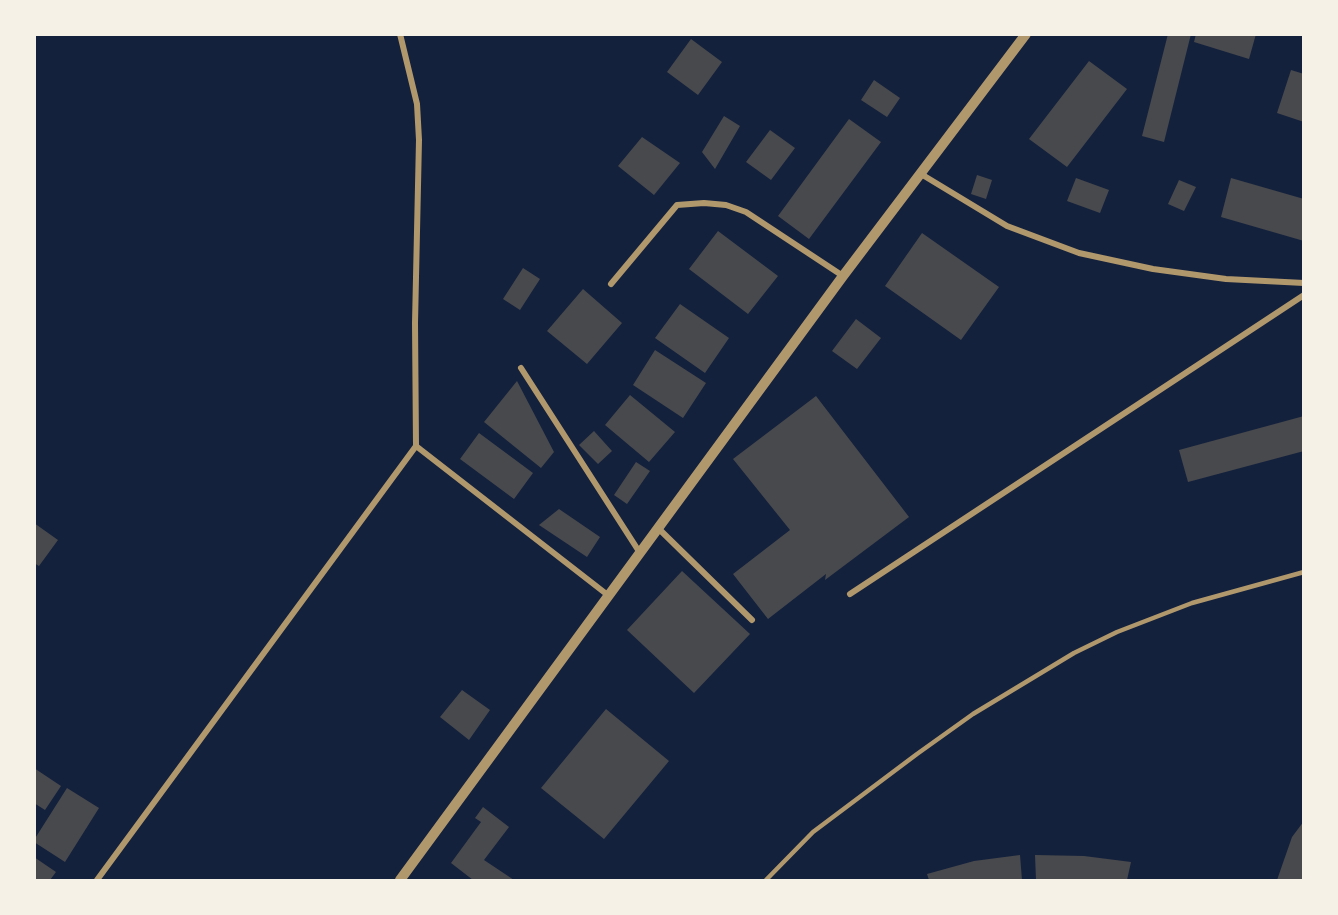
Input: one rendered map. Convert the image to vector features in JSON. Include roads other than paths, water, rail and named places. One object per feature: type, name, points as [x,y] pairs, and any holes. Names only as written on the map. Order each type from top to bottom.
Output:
[{"type":"street","points":[[97,880],[416,446],[415,323],[419,140],[417,104],[400,34]]},
{"type":"street","points":[[400,880],[843,276],[1026,34]]},
{"type":"street","points":[[921,174],[1007,226],[1079,253],[1153,269],[1226,279],[1304,283]]},
{"type":"street","points":[[611,284],[677,205],[695,204],[726,205],[746,212],[843,276]]},
{"type":"street","points":[[850,594],[1304,295]]},
{"type":"street","points":[[521,368],[641,554]]},
{"type":"street","points":[[416,446],[609,596]]},
{"type":"street","points":[[658,529],[752,620]]},
{"type":"lane","points":[[766,880],[813,832],[916,754],[973,714],[1074,653],[1117,632],[1192,603],[1304,572]]}]
